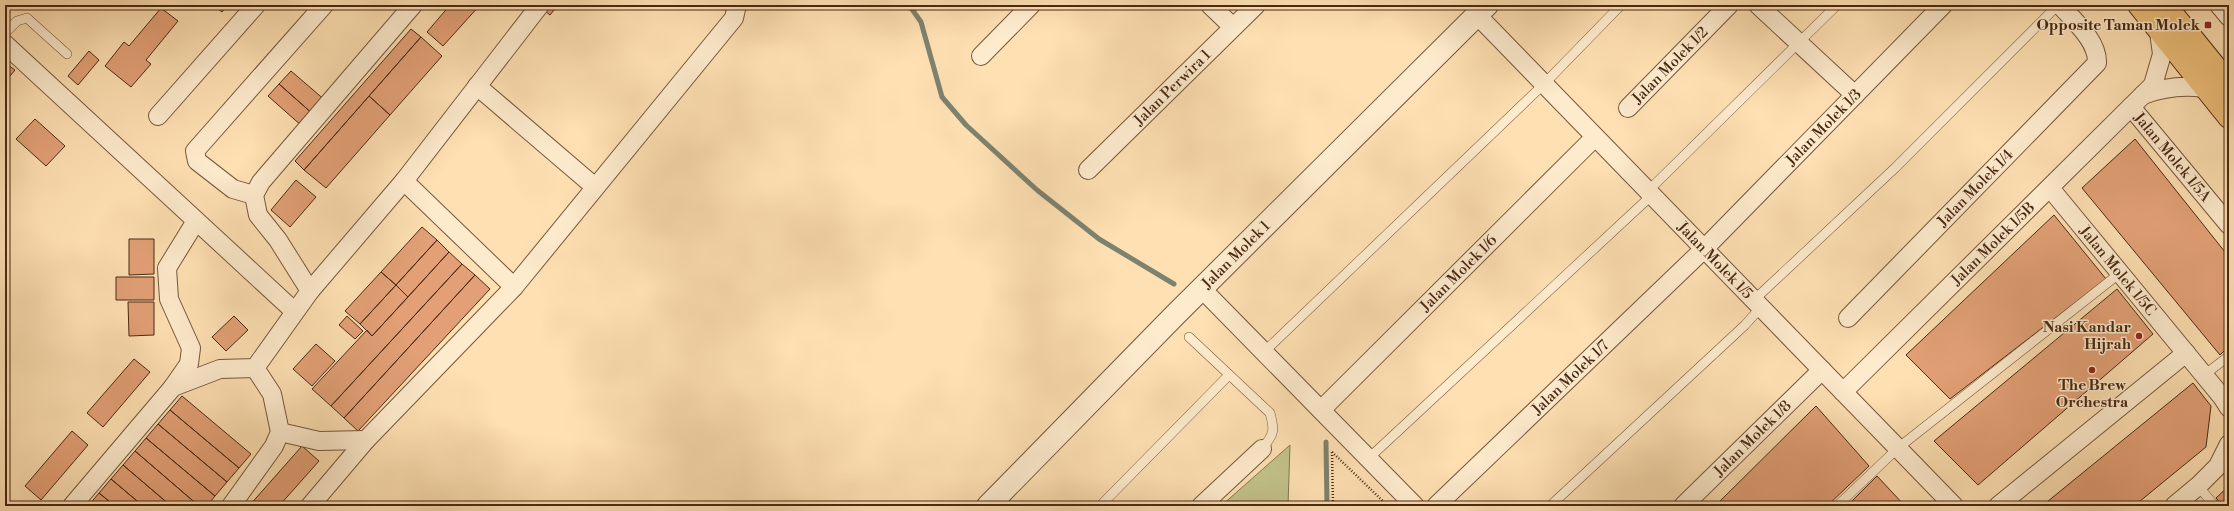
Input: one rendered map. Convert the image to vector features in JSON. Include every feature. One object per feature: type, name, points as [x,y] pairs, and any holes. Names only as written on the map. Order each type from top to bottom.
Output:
[{"type":"main road","points":[[2139,5],[2204,88],[2229,117]]},
{"type":"main road","points":[[2165,5],[2229,84]]},
{"type":"street","points":[[158,116],[256,5]]},
{"type":"street","points":[[254,195],[233,189],[197,161],[195,151],[324,5]]},
{"type":"street","points":[[310,291],[278,240],[258,215],[254,195],[261,182],[414,5]]},
{"type":"street","points":[[255,368],[294,311],[404,181],[540,5]]},
{"type":"street","points":[[310,506],[366,440],[514,287],[734,18],[737,5]]},
{"type":"street","points":[[981,56],[1031,5]]},
{"type":"street","points":[[1210,5],[1233,27]]},
{"type":"street","name":"Jalan Perwira 1","points":[[1088,170],[1256,5]]},
{"type":"street","name":"Jalan Molek 1/2","points":[[1628,108],[1729,5]]},
{"type":"street","points":[[1758,5],[1855,95]]},
{"type":"street","name":"Jalan Molek 1/3","points":[[1704,249],[1943,5]]},
{"type":"street","name":"Jalan Molek 1/4","points":[[1848,318],[2097,63],[2097,56],[2093,45],[2059,5]]},
{"type":"street","points":[[2219,5],[2229,17]]},
{"type":"street","name":"Jalan Molek 1/5","points":[[1482,10],[1544,84],[1954,506]]},
{"type":"street","name":"Jalan Molek 1","points":[[988,506],[1202,289],[1482,10]]},
{"type":"street","name":"Jalan Molek 1/5B","points":[[1843,392],[2153,85],[2162,54],[2160,32]]},
{"type":"street","points":[[5,44],[294,311]]},
{"type":"street","points":[[477,86],[595,187]]},
{"type":"street","name":"Jalan Molek 1/5B","points":[[2137,101],[2159,89],[2183,86],[2204,88]]},
{"type":"street","name":"Jalan Molek 1/5A","points":[[2137,101],[2229,225]]},
{"type":"street","name":"Jalan Molek 1/6","points":[[1321,410],[1595,137]]},
{"type":"street","points":[[404,181],[514,287]]},
{"type":"street","name":"Jalan Molek 1/5C","points":[[2050,188],[2204,375],[2229,408]]},
{"type":"street","points":[[72,506],[173,387],[189,364],[191,348],[169,299],[167,268],[196,221]]},
{"type":"street","name":"Jalan Molek 1/7","points":[[1436,506],[1704,249]]},
{"type":"street","points":[[1202,289],[1415,506]]},
{"type":"street","points":[[1998,506],[2186,353]]},
{"type":"street","points":[[173,387],[220,369],[255,368]]},
{"type":"street","points":[[230,506],[274,446],[280,432],[272,394],[255,368]]},
{"type":"street","name":"Jalan Molek 1/8","points":[[1684,506],[1822,370]]},
{"type":"street","points":[[280,432],[319,440],[366,440]]},
{"type":"street","points":[[2174,506],[2198,486],[2218,466],[2229,444]]},
{"type":"street","points":[[1201,506],[1262,448]]},
{"type":"lane","points":[[1264,352],[1544,84],[1621,5]]},
{"type":"lane","points":[[1369,458],[1650,193],[1837,5]]},
{"type":"lane","points":[[1550,506],[1745,325],[1757,304],[2059,5]]},
{"type":"lane","points":[[5,33],[17,21],[26,18],[68,54]]},
{"type":"lane","points":[[1837,506],[1898,448],[2120,273]]},
{"type":"lane","points":[[1189,336],[1270,413],[1274,425],[1273,435],[1262,448]]},
{"type":"lane","points":[[2204,375],[2229,356]]},
{"type":"lane","points":[[1100,506],[1229,375]]},
{"type":"lane","points":[[2198,486],[2215,506]]},
{"type":"path","points":[[1333,506],[1332,452],[1388,506]]},
{"type":"green space","points":[[1290,445],[1288,506],[1221,506]]},
{"type":"building","points":[[213,5],[228,5],[222,12]]},
{"type":"building","points":[[450,5],[480,5],[443,46],[427,32]]},
{"type":"building","points":[[543,5],[558,5],[550,15],[541,8]]},
{"type":"building","points":[[161,8],[178,21],[146,60],[151,64],[131,87],[105,66],[124,42],[129,46]]},
{"type":"building","points":[[411,29],[421,37],[304,170],[295,161]]},
{"type":"building","points":[[421,37],[442,56],[390,115],[369,96]]},
{"type":"building","points":[[89,51],[99,60],[78,85],[68,76]]},
{"type":"building","points":[[5,63],[15,70],[5,82]]},
{"type":"building","points":[[291,71],[326,101],[314,115],[279,84]]},
{"type":"building","points":[[279,84],[314,115],[303,127],[268,96]]},
{"type":"building","points":[[369,96],[390,115],[326,188],[304,170]]},
{"type":"building","points":[[35,119],[65,146],[46,166],[16,139]]},
{"type":"building","points":[[2135,139],[2229,257],[2229,346],[2220,355],[2082,188]]},
{"type":"building","points":[[296,180],[316,197],[290,227],[271,210]]},
{"type":"building","points":[[2054,215],[2106,279],[1950,399],[1906,355]]},
{"type":"building","points":[[422,227],[437,240],[396,285],[381,272]]},
{"type":"building","points":[[129,239],[154,239],[154,274],[129,275]]},
{"type":"building","points":[[437,240],[449,252],[408,297],[396,285]]},
{"type":"building","points":[[449,252],[462,264],[331,406],[312,389],[367,330],[372,336]]},
{"type":"building","points":[[462,264],[475,275],[344,418],[331,406]]},
{"type":"building","points":[[381,272],[396,285],[360,324],[345,311]]},
{"type":"building","points":[[475,275],[490,289],[358,431],[344,418]]},
{"type":"building","points":[[116,277],[154,277],[154,300],[116,300]]},
{"type":"building","points":[[396,285],[408,297],[372,336],[360,324]]},
{"type":"building","points":[[2117,289],[2153,334],[1978,485],[1934,441]]},
{"type":"building","points":[[128,302],[154,302],[154,335],[129,336]]},
{"type":"building","points":[[234,316],[248,330],[226,351],[212,337]]},
{"type":"building","points":[[347,316],[363,331],[355,339],[339,325]]},
{"type":"building","points":[[316,344],[335,361],[312,386],[293,369]]},
{"type":"building","points":[[134,359],[150,372],[103,427],[87,413]]},
{"type":"building","points":[[2193,383],[2211,406],[2206,447],[2134,506],[2042,506]]},
{"type":"building","points":[[182,396],[251,454],[239,468],[170,410]]},
{"type":"building","points":[[1816,406],[1869,466],[1827,506],[1715,506]]},
{"type":"building","points":[[170,410],[239,468],[227,482],[158,424]]},
{"type":"building","points":[[158,424],[227,482],[215,496],[146,438]]},
{"type":"building","points":[[72,431],[88,445],[41,500],[25,486]]},
{"type":"building","points":[[146,438],[215,496],[207,506],[199,506],[135,451]]},
{"type":"building","points":[[302,446],[319,461],[279,506],[249,506]]},
{"type":"building","points":[[135,451],[199,506],[171,506],[123,465]]},
{"type":"building","points":[[123,465],[171,506],[143,506],[111,479]]},
{"type":"building","points":[[1877,476],[1905,506],[1847,506]]},
{"type":"building","points":[[111,479],[143,506],[115,506],[99,493]]},
{"type":"building","points":[[2229,486],[2229,506],[2223,506],[2216,498]]},
{"type":"building","points":[[99,493],[115,506],[88,506]]},
{"type":"waterway","points":[[909,5],[921,22],[942,97],[966,125],[1037,190],[1099,239],[1174,284]]},
{"type":"waterway","points":[[1326,442],[1327,506]]},
{"type":"place","name":"Opposite Taman Molek","points":[[2208,25]]},
{"type":"place","name":"Nasi Kandar Hijrah","points":[[2139,336]]},
{"type":"place","name":"The Brew Orchestra","points":[[2092,370]]}]
